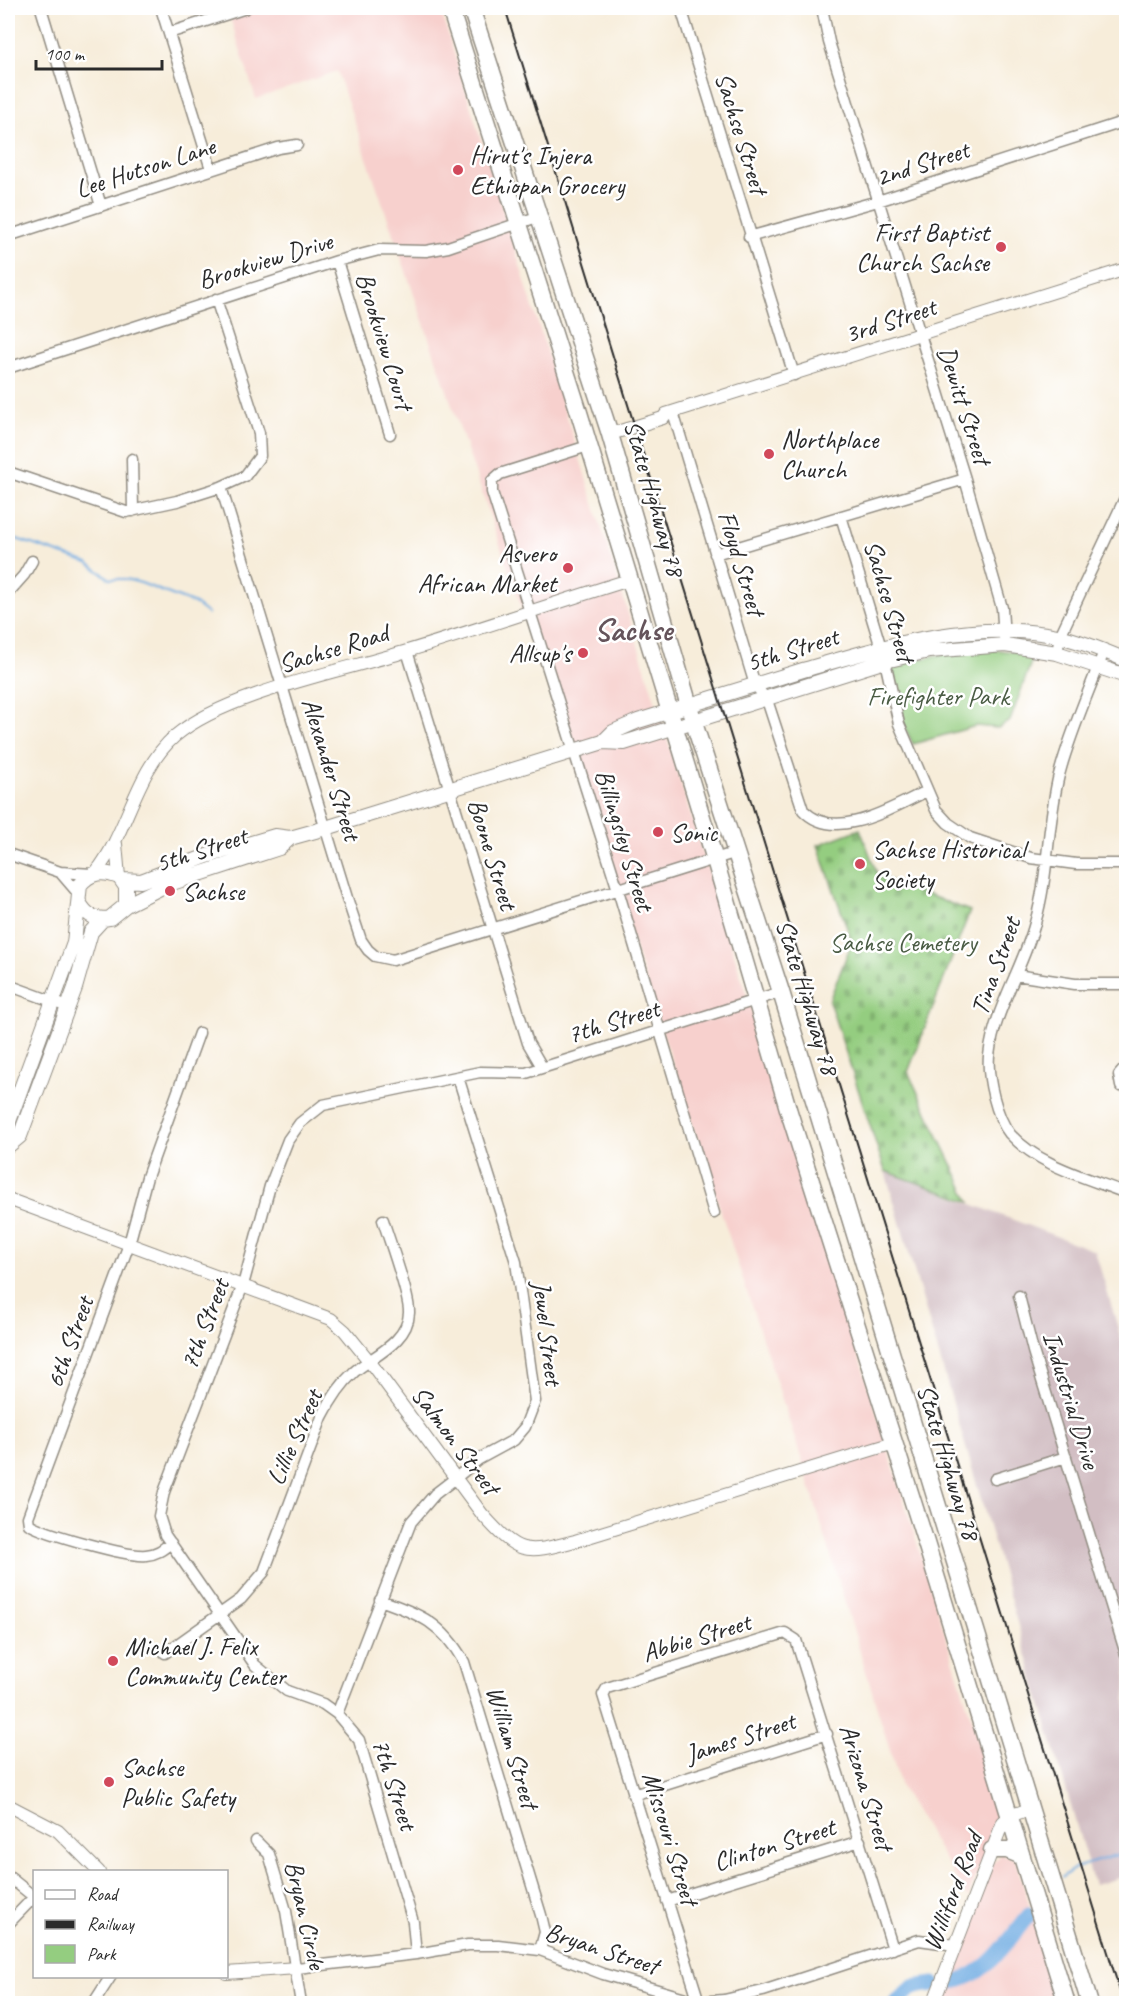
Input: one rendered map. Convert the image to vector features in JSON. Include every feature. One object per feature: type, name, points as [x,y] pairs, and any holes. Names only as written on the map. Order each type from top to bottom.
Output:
[{"type":"main road","name":"State Highway 78","points":[[450,8],[716,860],[789,1112],[1010,1816],[1066,2004]]},
{"type":"main road","name":"State Highway 78","points":[[471,8],[609,431],[694,723],[781,992],[1090,2004]]},
{"type":"main road","points":[[629,580],[639,583],[656,622],[665,627]]},
{"type":"main road","name":"5th Street","points":[[603,741],[613,732],[670,711],[880,647],[945,633],[1004,638]]},
{"type":"main road","points":[[1004,638],[1060,636],[1126,660]]},
{"type":"main road","points":[[1004,638],[1099,665],[1126,676]]},
{"type":"main road","name":"5th Street","points":[[121,879],[141,881],[207,856],[276,836],[290,838],[326,828],[603,741],[624,743],[694,723],[885,661],[1004,638]]},
{"type":"main road","points":[[787,675],[792,692]]},
{"type":"main road","name":"5th Street","points":[[126,904],[166,885],[279,848],[290,838]]},
{"type":"main road","points":[[8,1124],[74,942],[80,885],[94,873],[121,879],[126,887],[126,904],[117,915],[102,920],[91,932],[68,1007],[20,1136],[8,1146]]},
{"type":"main road","points":[[78,897],[88,914],[102,920]]},
{"type":"main road","points":[[789,1112],[814,1106]]},
{"type":"main road","points":[[992,1850],[1007,1850],[1022,1856]]},
{"type":"street","points":[[41,8],[101,206]]},
{"type":"street","points":[[161,8],[211,170]]},
{"type":"street","points":[[169,33],[246,8]]},
{"type":"street","name":"Sachse Street","points":[[681,8],[749,237],[794,375]]},
{"type":"street","name":"Dewitt Street","points":[[822,8],[829,42],[965,479],[1002,608],[1004,638]]},
{"type":"street","name":"2nd Street","points":[[749,237],[878,201],[1126,120]]},
{"type":"street","name":"Lee Hutson Lane","points":[[8,236],[278,148],[297,146]]},
{"type":"street","name":"Brookview Drive","points":[[8,368],[337,261],[380,250],[426,251],[448,247],[540,216]]},
{"type":"street","name":"Brookview Court","points":[[337,261],[390,434]]},
{"type":"street","name":"3rd Street","points":[[492,481],[500,474],[588,446],[615,426],[662,412],[670,413],[794,375],[1126,269]]},
{"type":"street","points":[[8,472],[117,511],[133,511],[221,487],[250,471],[260,456],[259,433],[216,299]]},
{"type":"street","name":"Floyd Street","points":[[670,413],[755,685],[767,700],[796,796],[803,810],[815,820],[831,823],[854,821],[927,791]]},
{"type":"street","points":[[132,459],[133,511]]},
{"type":"street","points":[[715,554],[965,479]]},
{"type":"street","name":"Billingsley Street","points":[[492,481],[492,492],[618,890],[714,1213]]},
{"type":"street","name":"Alexander Street","points":[[221,487],[361,940],[375,956],[393,960],[493,928]]},
{"type":"street","points":[[1057,653],[1060,636],[1126,496]]},
{"type":"street","name":"Sachse Street","points":[[841,516],[885,661],[899,724],[936,810],[948,823],[970,838],[1030,858],[1076,864],[1126,864]]},
{"type":"street","points":[[8,593],[32,561]]},
{"type":"street","name":"Sachse Road","points":[[94,873],[116,844],[158,754],[175,737],[200,718],[283,688],[629,580]]},
{"type":"street","name":"Boone Street","points":[[407,651],[528,1043],[542,1067]]},
{"type":"street","name":"Tina Street","points":[[1104,651],[1060,774],[1043,894],[1035,926],[994,1031],[988,1078],[1009,1133],[1045,1161],[1126,1193]]},
{"type":"street","points":[[116,844],[121,879]]},
{"type":"street","points":[[493,928],[737,852]]},
{"type":"street","points":[[8,854],[60,872],[94,873]]},
{"type":"street","points":[[60,872],[78,897]]},
{"type":"street","points":[[1016,975],[1075,984],[1126,984]]},
{"type":"street","points":[[8,986],[68,1007]]},
{"type":"street","name":"7th Street","points":[[416,1954],[413,1922],[406,1895],[360,1740],[337,1714],[323,1704],[287,1691],[272,1682],[255,1665],[160,1526],[159,1516],[164,1492],[243,1285],[270,1186],[288,1140],[300,1123],[323,1106],[480,1072],[526,1073],[781,992]]},
{"type":"street","name":"6th Street","points":[[171,1543],[158,1553],[143,1556],[54,1536],[29,1524],[28,1517],[129,1244],[147,1177],[199,1033]]},
{"type":"street","points":[[1126,1067],[1119,1075],[1121,1086],[1126,1086]]},
{"type":"street","name":"Jewel Street","points":[[337,1714],[411,1522],[435,1494],[479,1459],[514,1440],[525,1427],[535,1401],[516,1262],[458,1077]]},
{"type":"street","name":"Salmon Street","points":[[8,1199],[331,1319],[345,1331],[370,1362],[503,1537],[521,1548],[538,1551],[894,1443]]},
{"type":"street","name":"Lillie Street","points":[[165,1653],[241,1599],[264,1572],[322,1417],[332,1399],[354,1373],[393,1343],[404,1330],[409,1311],[383,1220]]},
{"type":"street","name":"Industrial Drive","points":[[1019,1296],[1126,1654]]},
{"type":"street","points":[[995,1479],[1066,1457]]},
{"type":"street","name":"William Street","points":[[380,1600],[415,1612],[432,1622],[457,1650],[464,1662],[542,1916],[544,1932],[540,1950]]},
{"type":"street","name":"Abbie Street","points":[[607,1688],[785,1633],[796,1640]]},
{"type":"street","name":"Arizona Street","points":[[796,1640],[893,1948]]},
{"type":"street","name":"Missouri Street","points":[[607,1688],[603,1695],[699,2002]]},
{"type":"street","name":"James Street","points":[[633,1795],[827,1734]]},
{"type":"street","points":[[8,1805],[58,1831],[97,1870]]},
{"type":"street","name":"Williford Road","points":[[933,2004],[1003,1822],[1010,1816],[1029,1809]]},
{"type":"street","name":"Bryan Circle","points":[[256,1841],[269,1854],[286,1911],[301,2004]]},
{"type":"street","name":"Clinton Street","points":[[667,1901],[860,1841]]},
{"type":"street","points":[[8,1876],[33,1896]]},
{"type":"street","points":[[8,1924],[33,1898]]},
{"type":"street","name":"Bryan Street","points":[[228,1973],[297,1968],[416,1954],[468,1945],[498,1944],[540,1950],[603,1974],[699,2002],[724,2000],[763,1991],[919,1940],[955,1945]]},
{"type":"street","points":[[93,2004],[106,1978]]},
{"type":"shaded area","points":[[227,8],[440,8],[997,1801],[996,1826],[968,1898],[901,1787],[805,1470],[572,754],[337,71],[256,99]]},
{"type":"shaded area","points":[[885,1171],[1095,1251],[1126,1355],[1126,1876],[1094,1885]]},
{"type":"shaded area","points":[[1002,1854],[1015,1859],[1060,2003],[939,2004],[991,1865]]},
{"type":"green space","name":"Firefighter Park","points":[[998,650],[1034,654],[1010,721],[998,728],[976,726],[913,744],[903,724],[892,665],[957,651]]},
{"type":"green space","name":"Sachse Cemetery","points":[[860,829],[878,876],[970,911],[908,1072],[970,1202],[885,1171],[829,1001],[852,942],[818,845]]},
{"type":"waterway","points":[[8,536],[88,563],[110,579],[126,579],[141,583],[195,604],[208,614]]},
{"type":"waterway","points":[[1062,1877],[1075,1868],[1126,1852]]},
{"type":"waterway","points":[[951,1982],[964,1979],[986,1966],[1029,1915]]},
{"type":"waterway","points":[[895,2004],[913,1987],[934,1984]]},
{"type":"railway","points":[[505,8],[1124,2004]]},
{"type":"place","name":"Hirut's Injera Ethiopan Grocery","points":[[458,170]]},
{"type":"place","name":"First Baptist Church Sachse","points":[[1001,247]]},
{"type":"place","name":"Northplace Church","points":[[769,454]]},
{"type":"place","name":"Asvero African Market","points":[[568,568]]},
{"type":"place","name":"Allsup's","points":[[583,653]]},
{"type":"place","name":"Sonic","points":[[658,832]]},
{"type":"place","name":"Sachse Historical Society","points":[[860,864]]},
{"type":"place","name":"Sachse","points":[[170,891]]},
{"type":"place","name":"Michael J. Felix Community Center","points":[[113,1661]]},
{"type":"place","name":"Sachse Public Safety","points":[[109,1782]]},
{"type":"district","name":"Sachse","points":[[633,629]]}]
